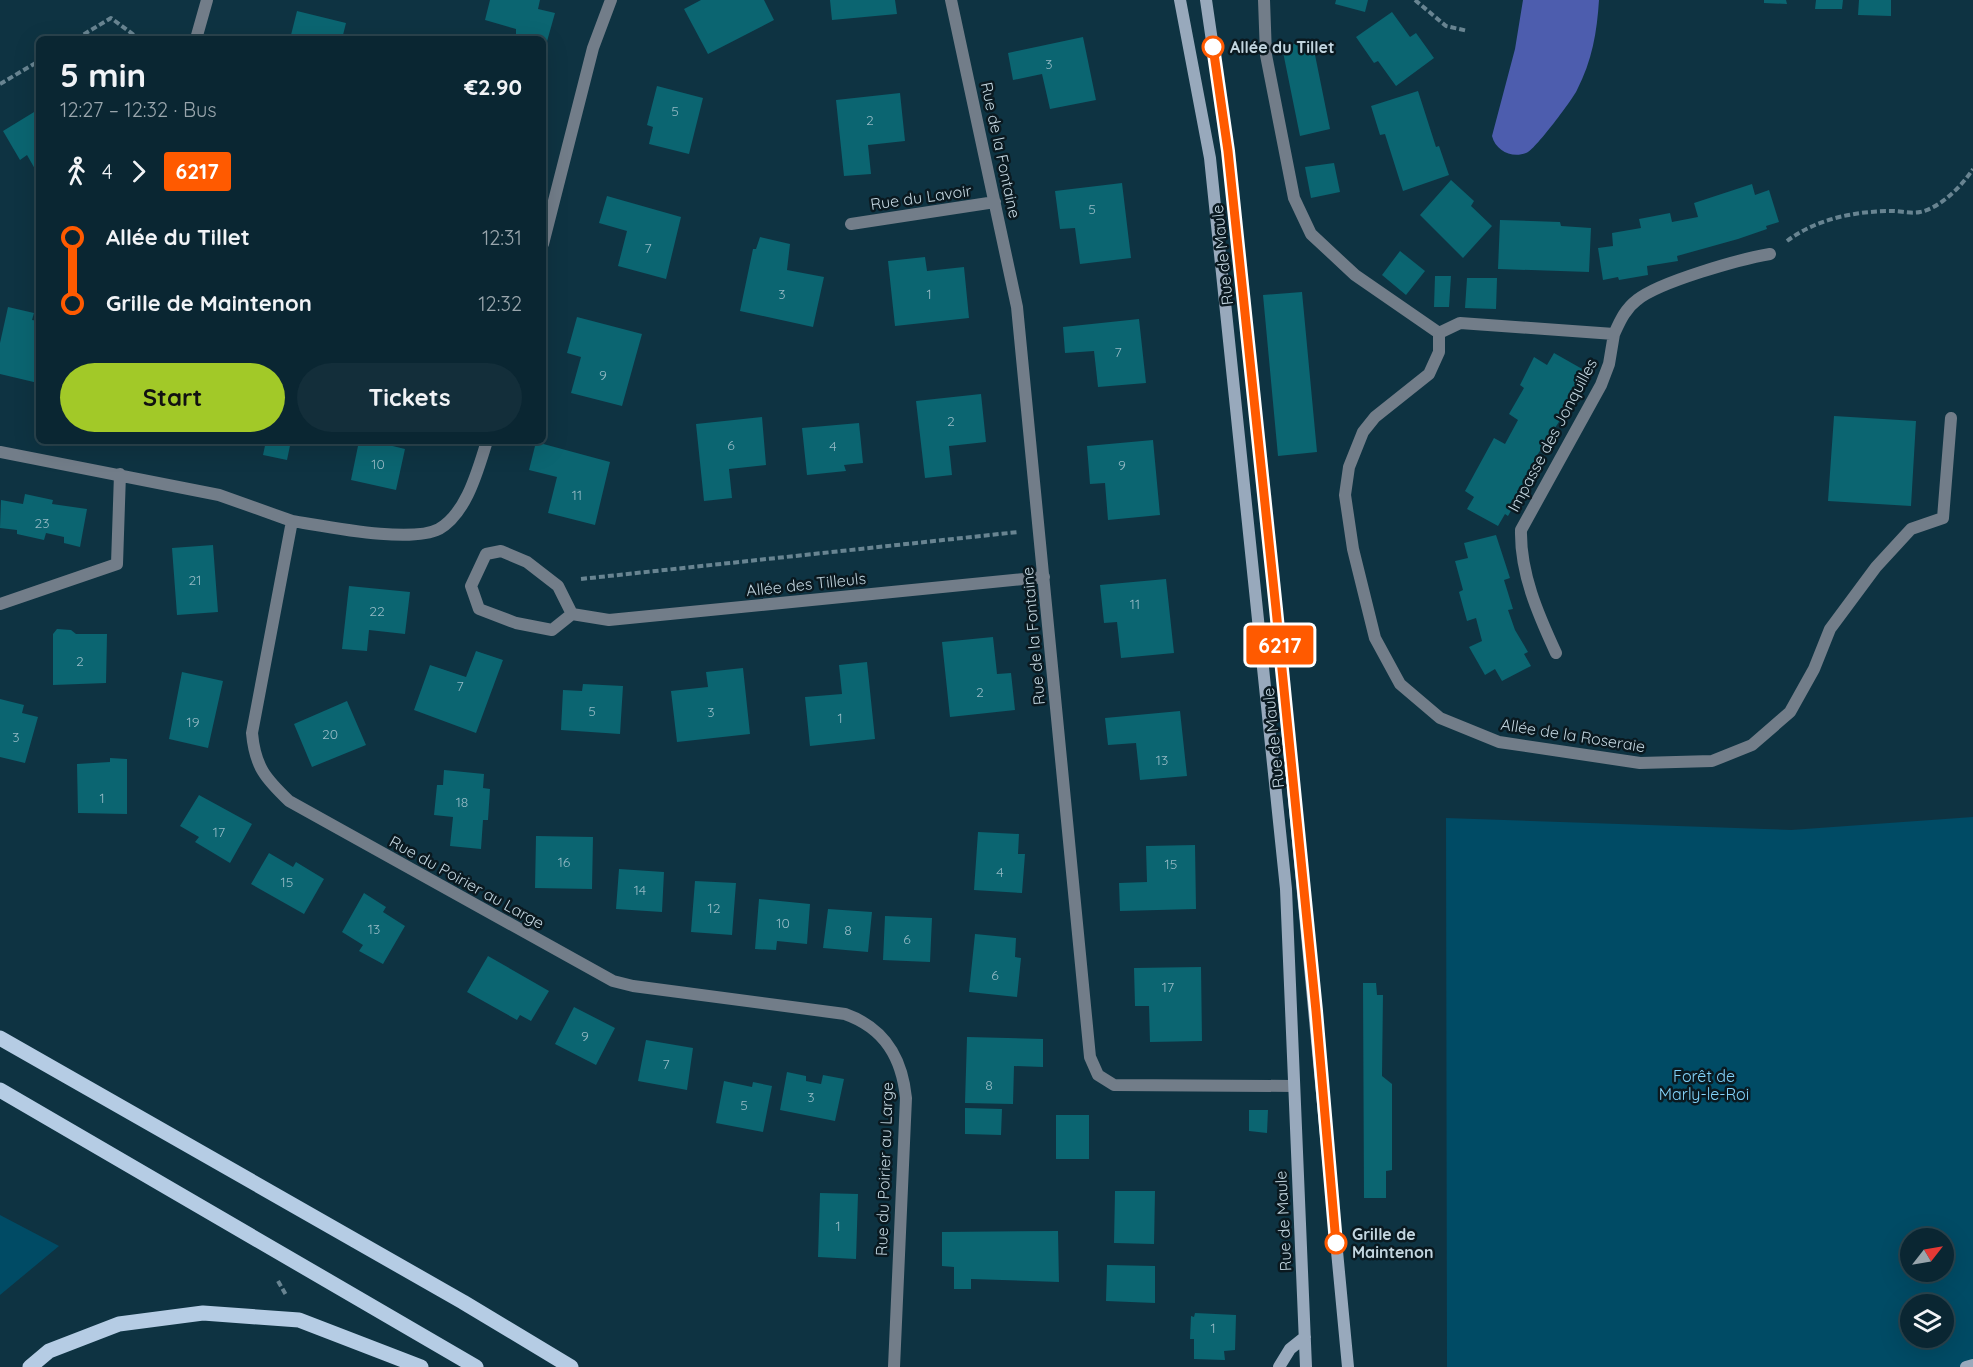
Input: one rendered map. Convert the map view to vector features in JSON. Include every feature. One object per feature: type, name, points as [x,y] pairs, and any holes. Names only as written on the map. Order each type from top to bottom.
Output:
[{"type":"main road","points":[[0,1038],[463,1302],[571,1367]]},
{"type":"main road","points":[[0,1090],[476,1367]]},
{"type":"main road","points":[[30,1367],[49,1351],[119,1324],[203,1313],[299,1320],[421,1367]]},
{"type":"street","points":[[197,36],[207,0]]},
{"type":"street","points":[[546,232],[593,48],[611,0]]},
{"type":"street","name":"Rue de la Fontaine","points":[[951,0],[1017,307],[1089,1057],[1098,1075],[1114,1085],[1294,1086]]},
{"type":"street","name":"Rue de Maule","points":[[1180,0],[1210,158],[1286,889],[1306,1367]]},
{"type":"street","name":"Rue de Maule","points":[[1206,0],[1228,151],[1276,609],[1348,1367]]},
{"type":"street","points":[[1264,0],[1266,55],[1292,187],[1311,234],[1355,275],[1439,333],[1460,323],[1614,334]]},
{"type":"street","name":"Rue du Lavoir","points":[[851,224],[995,202]]},
{"type":"street","name":"Impasse des Jonquilles","points":[[1556,653],[1537,610],[1527,575],[1521,552],[1521,530],[1601,385],[1609,364],[1614,334],[1624,312],[1639,298],[1742,259],[1770,254]]},
{"type":"street","name":"Allée de la Roseraie","points":[[1439,333],[1439,352],[1429,374],[1376,417],[1363,432],[1349,467],[1345,495],[1353,549],[1375,638],[1400,684],[1440,718],[1499,742],[1640,764],[1712,760],[1752,745],[1790,712],[1814,669],[1830,629],[1876,567],[1911,529],[1943,518],[1951,418]]},
{"type":"street","points":[[0,452],[219,495],[292,521],[376,533],[418,534],[439,528],[457,511],[473,484],[486,444]]},
{"type":"street","points":[[0,604],[117,564],[120,474]]},
{"type":"street","name":"Rue du Poirier au Large","points":[[292,521],[252,734],[254,755],[266,779],[289,801],[613,981],[633,986],[845,1014],[861,1020],[882,1035],[897,1057],[904,1075],[906,1098],[894,1367]]},
{"type":"street","points":[[501,551],[527,562],[558,586],[572,614],[552,630],[516,623],[479,609],[471,586],[486,554],[501,551]]},
{"type":"street","name":"Allée des Tilleuls","points":[[572,614],[609,620],[1044,577]]},
{"type":"street","points":[[1279,1367],[1290,1349],[1305,1336]]},
{"type":"street","points":[[1966,1367],[1973,1365]]},
{"type":"path","points":[[1415,0],[1446,26],[1468,31]]},
{"type":"path","points":[[81,36],[111,18],[135,36]]},
{"type":"path","points":[[0,84],[36,63]]},
{"type":"path","points":[[1770,254],[1805,228],[1822,221],[1890,211],[1919,212],[1940,203],[1973,169]]},
{"type":"path","points":[[558,586],[578,579],[1039,530]]},
{"type":"green space","name":"Forêt de Marly-le-Roi","points":[[1973,817],[1973,1367],[1447,1367],[1446,818],[1791,830]]},
{"type":"green space","points":[[0,1215],[59,1246],[0,1295]]},
{"type":"water","points":[[1523,0],[1599,0],[1593,46],[1577,90],[1562,113],[1532,149],[1517,155],[1501,150],[1492,136],[1515,49]]},
{"type":"building","points":[[490,0],[540,0],[538,9],[555,13],[546,45],[546,36],[516,36],[516,29],[485,20]]},
{"type":"building","points":[[701,0],[764,0],[774,20],[708,54],[684,9]]},
{"type":"building","points":[[830,0],[895,0],[897,14],[832,20]]},
{"type":"building","points":[[1336,0],[1368,0],[1365,12],[1335,4]]},
{"type":"building","points":[[1764,0],[1786,0],[1787,4],[1764,3]]},
{"type":"building","points":[[1816,0],[1843,0],[1842,9],[1815,9]]},
{"type":"building","points":[[1859,0],[1891,0],[1891,16],[1858,15]]},
{"type":"building","points":[[297,11],[346,23],[343,36],[291,36]]},
{"type":"building","points":[[1392,12],[1410,37],[1416,33],[1434,58],[1396,86],[1378,61],[1374,63],[1356,37]]},
{"type":"building","points":[[1083,37],[1096,100],[1050,109],[1042,74],[1013,80],[1008,53]]},
{"type":"building","points":[[1312,40],[1330,129],[1300,136],[1282,47]]},
{"type":"building","points":[[657,86],[703,98],[689,154],[649,144],[653,127],[647,125]]},
{"type":"building","points":[[1418,91],[1436,147],[1439,146],[1449,175],[1403,191],[1385,134],[1380,135],[1371,106]]},
{"type":"building","points":[[900,93],[905,141],[868,145],[871,174],[844,176],[836,100]]},
{"type":"building","points":[[36,111],[36,171],[27,155],[20,160],[3,131]]},
{"type":"building","points":[[1334,163],[1340,192],[1311,198],[1305,167]]},
{"type":"building","points":[[1451,180],[1474,201],[1471,206],[1492,226],[1463,258],[1420,215]]},
{"type":"building","points":[[1122,183],[1131,258],[1080,264],[1075,228],[1060,229],[1055,191]]},
{"type":"building","points":[[1752,184],[1755,195],[1769,190],[1779,222],[1766,226],[1767,229],[1738,239],[1677,256],[1678,261],[1647,266],[1648,275],[1603,280],[1598,248],[1613,246],[1612,233],[1641,228],[1639,219],[1670,213],[1672,222],[1698,217],[1694,203]]},
{"type":"building","points":[[607,196],[681,217],[666,279],[618,266],[627,231],[599,223]]},
{"type":"building","points":[[1500,220],[1560,222],[1561,226],[1591,228],[1589,272],[1498,269]]},
{"type":"building","points":[[760,237],[790,244],[787,270],[824,277],[813,327],[740,311],[753,249],[756,249]]},
{"type":"building","points":[[1400,251],[1425,271],[1406,295],[1382,275]]},
{"type":"building","points":[[925,257],[927,271],[964,267],[969,318],[895,326],[888,261]]},
{"type":"building","points":[[1435,276],[1451,276],[1449,307],[1434,307]]},
{"type":"building","points":[[1467,278],[1497,278],[1496,309],[1465,308]]},
{"type":"building","points":[[1302,292],[1317,452],[1278,456],[1263,295]]},
{"type":"building","points":[[8,307],[34,313],[32,320],[36,321],[36,383],[0,374],[0,343]]},
{"type":"building","points":[[577,317],[642,334],[622,406],[571,393],[581,357],[567,353]]},
{"type":"building","points":[[1139,319],[1146,383],[1098,387],[1094,351],[1065,353],[1063,327]]},
{"type":"building","points":[[1554,353],[1584,370],[1563,409],[1566,411],[1534,460],[1538,462],[1508,516],[1505,514],[1498,526],[1467,509],[1474,497],[1465,491],[1494,438],[1505,444],[1518,420],[1509,414],[1524,388],[1520,385],[1534,357],[1547,365]]},
{"type":"building","points":[[981,394],[986,442],[949,446],[952,475],[925,478],[916,401]]},
{"type":"building","points":[[1834,416],[1916,421],[1911,506],[1828,501]]},
{"type":"building","points":[[762,417],[766,465],[729,469],[732,498],[704,501],[696,424]]},
{"type":"building","points":[[859,423],[863,463],[844,465],[846,471],[807,475],[802,428]]},
{"type":"building","points":[[1153,440],[1160,515],[1108,520],[1105,483],[1090,484],[1087,446]]},
{"type":"building","points":[[265,444],[290,444],[287,460],[263,455]]},
{"type":"building","points":[[358,444],[384,444],[405,449],[396,490],[351,480]]},
{"type":"building","points":[[536,444],[543,444],[610,462],[595,525],[548,513],[557,477],[529,470]]},
{"type":"building","points":[[25,494],[53,500],[52,504],[87,509],[80,547],[64,543],[64,537],[46,533],[44,540],[17,534],[17,530],[0,528],[1,500],[23,504]]},
{"type":"building","points":[[1496,535],[1510,578],[1504,580],[1513,609],[1508,610],[1515,630],[1528,652],[1524,654],[1531,666],[1502,681],[1495,669],[1485,675],[1469,647],[1482,641],[1476,618],[1467,621],[1459,592],[1463,590],[1455,561],[1468,558],[1464,543]]},
{"type":"building","points":[[213,545],[218,612],[177,615],[172,548]]},
{"type":"building","points":[[1166,579],[1174,653],[1121,658],[1117,622],[1104,623],[1100,585]]},
{"type":"building","points":[[349,586],[410,592],[405,634],[369,630],[367,651],[342,649]]},
{"type":"building","points":[[57,629],[71,630],[76,634],[107,634],[106,683],[53,685],[53,634]]},
{"type":"building","points":[[993,637],[997,674],[1011,673],[1015,710],[950,717],[942,642]]},
{"type":"building","points":[[476,651],[503,660],[476,733],[414,710],[430,665],[466,677]]},
{"type":"building","points":[[867,662],[875,739],[810,746],[805,697],[842,694],[839,665]]},
{"type":"building","points":[[743,668],[750,734],[677,742],[671,691],[708,687],[706,672]]},
{"type":"building","points":[[182,672],[223,681],[208,748],[169,739]]},
{"type":"building","points":[[583,684],[623,686],[620,734],[561,730],[563,690],[582,691]]},
{"type":"building","points":[[0,699],[24,705],[22,713],[38,717],[25,763],[0,757]]},
{"type":"building","points":[[347,701],[366,745],[312,767],[294,724]]},
{"type":"building","points":[[1180,711],[1187,776],[1140,780],[1136,743],[1108,745],[1105,718]]},
{"type":"building","points":[[110,758],[127,759],[127,814],[78,813],[77,764],[110,762]]},
{"type":"building","points":[[444,770],[484,774],[483,788],[490,789],[488,820],[483,820],[481,849],[450,846],[453,817],[434,815],[437,785],[443,785]]},
{"type":"building","points":[[199,795],[252,824],[230,863],[195,842],[199,837],[180,826]]},
{"type":"building","points":[[978,832],[1019,834],[1018,854],[1025,854],[1022,893],[974,890]]},
{"type":"building","points":[[536,836],[593,837],[592,889],[535,888]]},
{"type":"building","points":[[1195,845],[1196,909],[1120,911],[1119,883],[1147,882],[1146,846]]},
{"type":"building","points":[[269,853],[293,867],[296,862],[324,879],[304,914],[251,884]]},
{"type":"building","points":[[619,869],[664,872],[662,912],[616,909]]},
{"type":"building","points":[[695,881],[736,883],[732,935],[691,932]]},
{"type":"building","points":[[364,893],[386,907],[383,912],[405,926],[383,964],[359,951],[363,945],[342,932]]},
{"type":"building","points":[[759,899],[810,904],[807,944],[777,941],[776,950],[755,949]]},
{"type":"building","points":[[828,909],[872,912],[868,952],[823,948]]},
{"type":"building","points":[[885,916],[932,918],[930,962],[883,960]]},
{"type":"building","points":[[975,934],[1016,938],[1015,957],[1021,958],[1017,997],[969,992]]},
{"type":"building","points":[[488,956],[549,991],[531,1021],[520,1015],[517,1020],[467,992]]},
{"type":"building","points":[[1201,967],[1202,1041],[1150,1042],[1149,1006],[1135,1006],[1134,968]]},
{"type":"building","points":[[1363,983],[1376,983],[1377,995],[1383,995],[1382,1076],[1392,1084],[1392,1170],[1386,1171],[1386,1198],[1364,1198]]},
{"type":"building","points":[[574,1007],[615,1028],[596,1065],[555,1044]]},
{"type":"building","points":[[967,1037],[1043,1039],[1043,1067],[1014,1066],[1013,1104],[965,1103]]},
{"type":"building","points":[[646,1040],[693,1048],[687,1090],[638,1081]]},
{"type":"building","points":[[787,1072],[806,1076],[806,1081],[821,1084],[823,1075],[844,1079],[835,1121],[780,1110]]},
{"type":"building","points":[[724,1081],[752,1087],[753,1082],[772,1086],[763,1132],[716,1123]]},
{"type":"building","points":[[965,1108],[1002,1109],[1001,1135],[965,1134]]},
{"type":"building","points":[[1249,1110],[1268,1110],[1267,1133],[1249,1131]]},
{"type":"building","points":[[1056,1115],[1089,1115],[1089,1159],[1056,1159]]},
{"type":"building","points":[[1115,1191],[1155,1191],[1154,1244],[1114,1243]]},
{"type":"building","points":[[820,1193],[858,1194],[856,1259],[818,1257]]},
{"type":"building","points":[[1058,1231],[1059,1282],[971,1279],[971,1289],[954,1289],[954,1267],[942,1266],[942,1232]]},
{"type":"building","points":[[1107,1265],[1155,1266],[1155,1303],[1106,1301]]},
{"type":"building","points":[[1195,1313],[1236,1315],[1235,1350],[1224,1351],[1225,1360],[1194,1359],[1194,1339],[1190,1339],[1191,1316],[1194,1317]]},
{"type":"bus line","name":"6217","points":[[1213,47],[1228,151],[1304,880],[1336,1243]]},
{"type":"place","name":"Allée du Tillet","points":[[1213,47]]},
{"type":"place","name":"Grille de Maintenon","points":[[1336,1243]]}]
